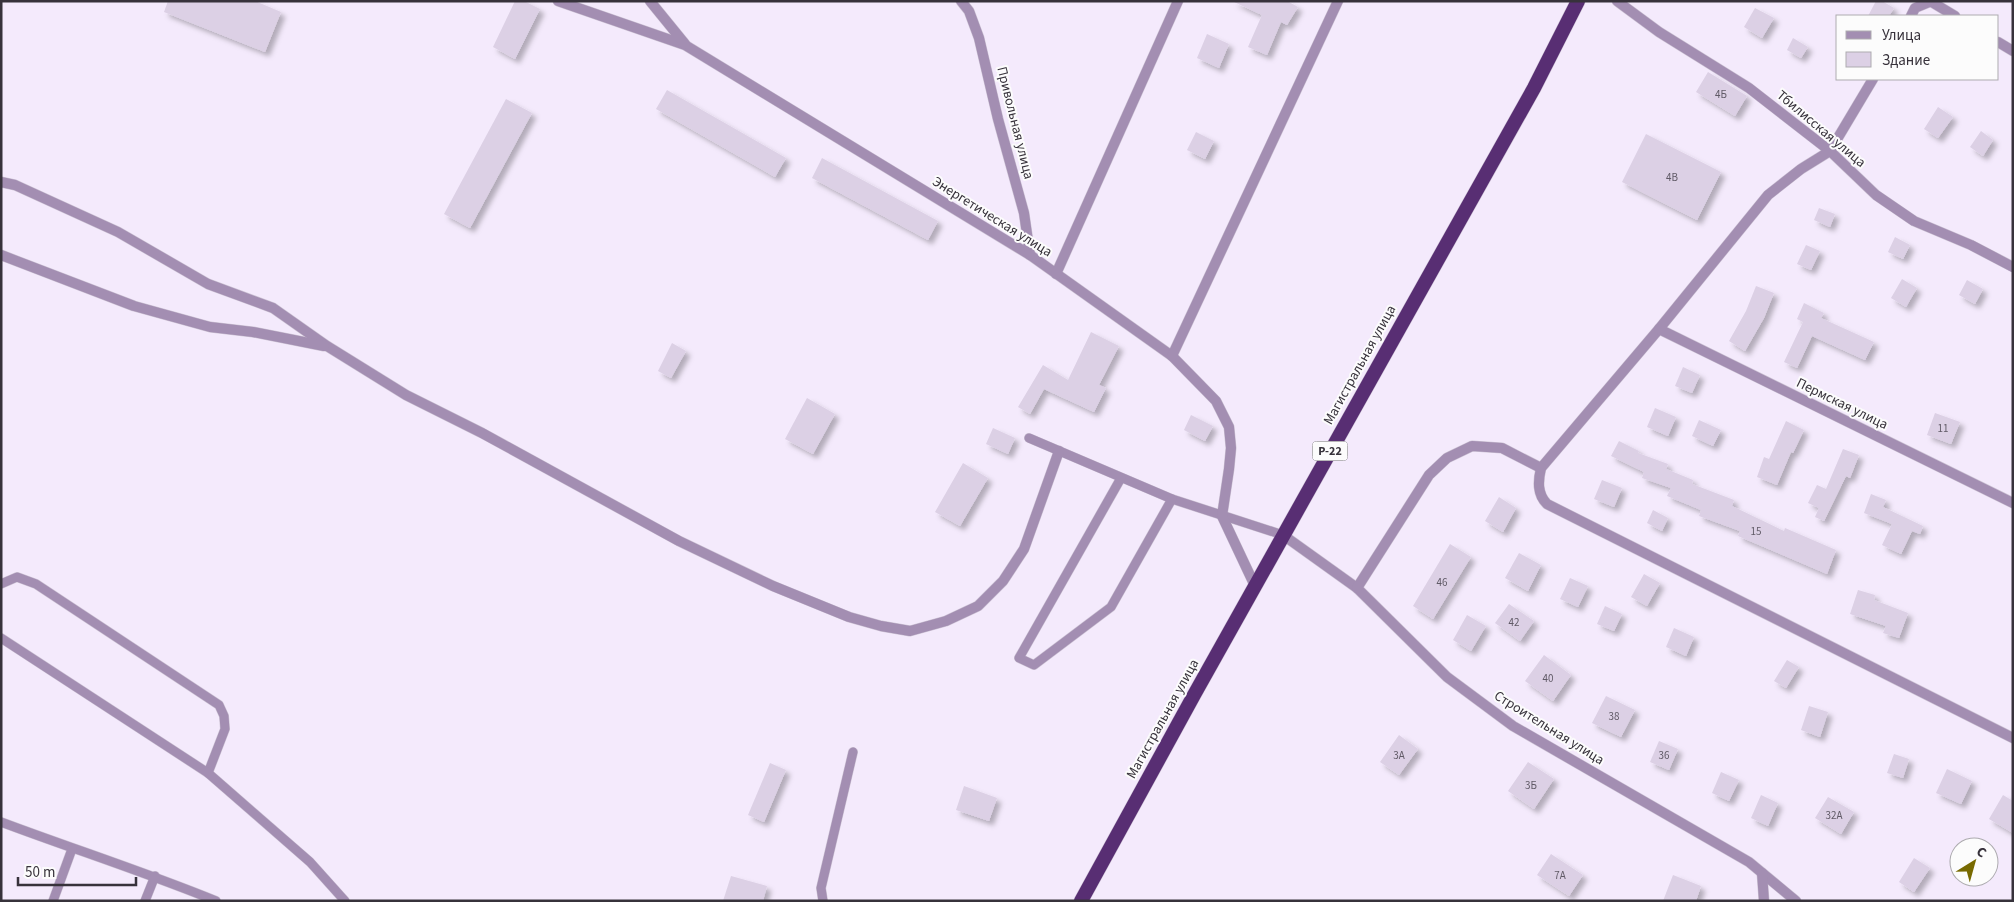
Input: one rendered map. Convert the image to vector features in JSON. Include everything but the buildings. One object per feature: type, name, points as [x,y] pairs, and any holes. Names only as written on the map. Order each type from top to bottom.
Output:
[{"type":"highway","name":"Магистральная улица","points":[[1081,901],[1283,535],[1534,88],[1578,1]]},
{"type":"street","name":"Энергетическая улица","points":[[558,1],[686,45],[1030,255],[1172,356],[1216,401],[1229,427],[1230,469],[1222,516]]},
{"type":"street","points":[[650,1],[686,45]]},
{"type":"street","name":"Привольная улица","points":[[961,1],[968,11],[980,38],[998,119],[1024,213],[1030,255]]},
{"type":"street","points":[[1056,274],[1178,1]]},
{"type":"street","points":[[1172,356],[1338,1]]},
{"type":"street","name":"Тбилисская улица","points":[[1617,1],[1659,32],[1749,88],[1830,151],[1876,195],[1914,221],[1971,245],[2013,267]]},
{"type":"street","points":[[1911,15],[1916,8],[1931,1],[1953,15]]},
{"type":"street","points":[[1999,43],[2013,50]]},
{"type":"street","points":[[1872,80],[1830,151],[1801,168],[1768,195],[1659,329],[1541,468],[1539,488],[1541,498],[1547,504],[2013,738]]},
{"type":"street","points":[[1,182],[15,186],[118,232],[208,284],[273,308],[327,346],[406,395],[498,442],[679,541],[773,586],[849,617],[881,626],[910,631],[946,621],[978,606],[1003,581],[1024,549],[1059,451]]},
{"type":"street","points":[[1,255],[144,309],[210,327],[253,332],[327,346]]},
{"type":"street","name":"Пермская улица","points":[[1659,329],[2013,504]]},
{"type":"street","points":[[1357,588],[1429,475],[1447,458],[1472,446],[1502,448],[1541,468]]},
{"type":"street","points":[[1222,516],[1255,586]]},
{"type":"street","name":"Строительная улица","points":[[1283,535],[1357,588],[1447,677],[1513,726],[1749,862],[1796,901]]},
{"type":"street","points":[[1762,873],[1764,901]]},
{"type":"lane","points":[[1029,438],[1172,499],[1283,535]]},
{"type":"lane","points":[[1121,478],[1019,658],[1034,665],[1111,608],[1172,499]]},
{"type":"lane","points":[[1,584],[17,577],[36,584],[219,705],[224,716],[225,729],[208,773]]},
{"type":"lane","points":[[1,638],[208,773],[310,862],[345,901]]},
{"type":"lane","points":[[823,901],[821,888],[853,752]]},
{"type":"lane","points":[[1,822],[72,849],[155,876],[216,901]]},
{"type":"lane","points":[[53,901],[72,849]]},
{"type":"lane","points":[[145,901],[155,876]]}]
